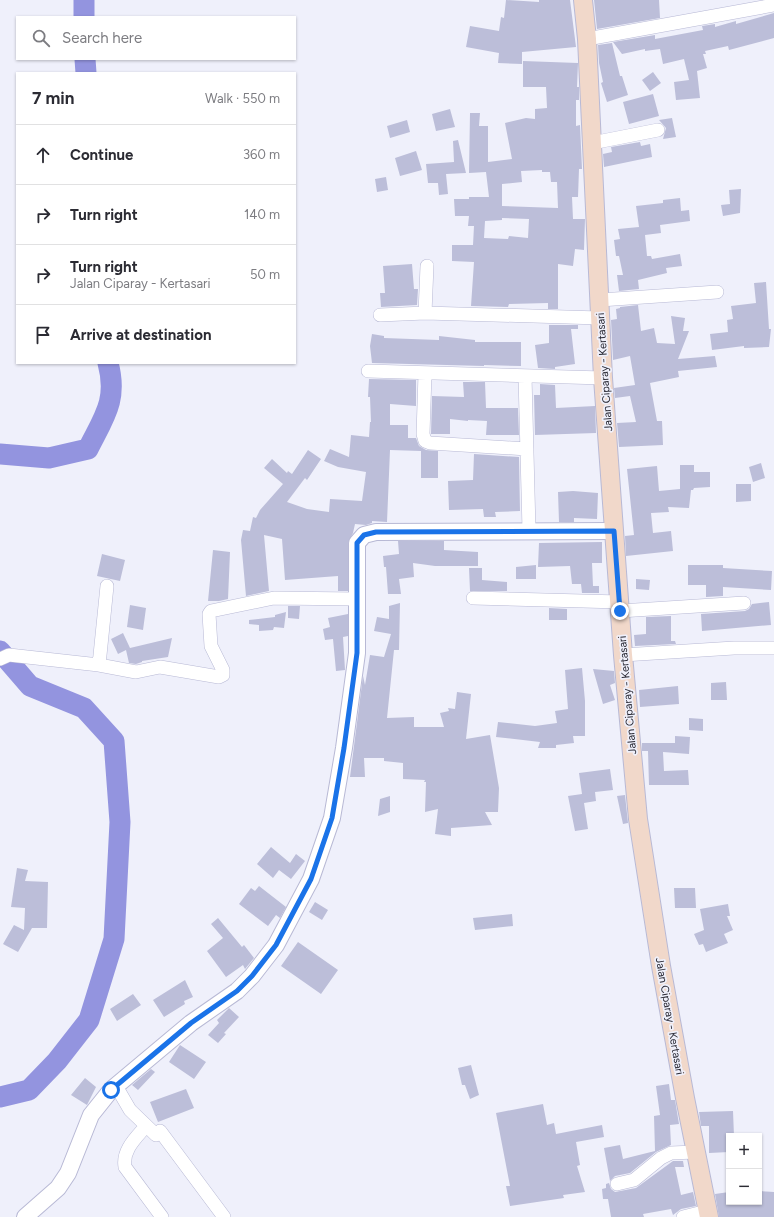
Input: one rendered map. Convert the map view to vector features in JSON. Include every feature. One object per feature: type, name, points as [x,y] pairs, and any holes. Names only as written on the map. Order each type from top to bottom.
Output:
[{"type":"main road","name":"Jalan Ciparay - Kertasari","points":[[583,0],[592,143],[603,378],[623,655],[644,868],[695,1152],[708,1214]]},
{"type":"street","points":[[586,39],[774,5]]},
{"type":"street","points":[[592,143],[658,130]]},
{"type":"street","points":[[425,313],[427,266]]},
{"type":"street","points":[[600,300],[717,292]]},
{"type":"street","points":[[380,315],[425,313],[600,318]]},
{"type":"street","points":[[368,371],[425,374],[603,378]]},
{"type":"street","points":[[425,374],[423,434],[425,441],[430,443],[527,449]]},
{"type":"street","points":[[525,376],[529,530]]},
{"type":"street","points":[[25,1217],[58,1188],[68,1173],[91,1115],[100,1102],[116,1086],[191,1023],[237,991],[252,976],[276,945],[311,879],[332,818],[344,748],[357,653],[357,543],[360,538],[370,532],[529,530],[614,531]]},
{"type":"street","points":[[99,664],[107,586]]},
{"type":"street","points":[[5,657],[99,664],[136,672],[160,666],[220,677],[223,675],[223,670],[210,642],[209,614],[211,611],[274,598],[356,599]]},
{"type":"street","points":[[473,598],[620,606],[744,603]]},
{"type":"street","points":[[623,655],[734,648],[774,648]]},
{"type":"street","points":[[116,1086],[130,1110],[156,1135],[160,1131],[224,1217]]},
{"type":"street","points":[[146,1126],[126,1151],[123,1158],[125,1167],[162,1217]]},
{"type":"street","points":[[617,1184],[634,1180],[661,1158],[671,1153],[695,1152]]},
{"type":"street","points":[[683,1217],[708,1214]]},
{"type":"building","points":[[506,0],[539,2],[539,0],[570,0],[576,47],[522,52],[522,64],[498,63],[499,53],[466,47],[470,26],[499,31],[501,17],[504,18]]},
{"type":"building","points":[[594,0],[659,0],[660,18],[597,29]]},
{"type":"building","points":[[774,13],[774,38],[729,50],[728,46],[705,51],[706,54],[703,54],[707,68],[697,71],[700,98],[676,100],[674,82],[689,80],[684,59],[663,64],[660,49],[645,51],[645,49],[622,54],[613,42],[655,35],[655,39],[703,30],[702,26],[715,24],[715,27],[736,21],[736,24]]},
{"type":"building","points":[[612,43],[620,76],[622,76],[628,95],[607,102],[601,83],[603,82],[599,63],[598,45]]},
{"type":"building","points":[[523,61],[578,63],[577,87],[579,87],[579,100],[576,100],[576,126],[580,125],[582,169],[579,169],[578,197],[572,197],[573,219],[585,219],[584,250],[575,249],[573,266],[558,264],[558,309],[548,309],[548,303],[509,304],[508,307],[471,306],[474,262],[452,261],[452,245],[473,245],[474,226],[468,226],[469,216],[455,216],[454,199],[489,197],[486,172],[469,173],[470,113],[480,113],[479,126],[488,126],[488,162],[512,159],[505,123],[526,118],[535,119],[535,109],[547,108],[546,87],[523,87]],"holes":[[[542,170],[542,172],[550,172],[551,182],[557,182],[558,208],[502,206],[502,184],[522,182],[521,171]],[[502,218],[529,219],[528,238],[509,236],[508,239],[484,238],[485,221],[502,220]]]},
{"type":"building","points":[[653,72],[661,83],[650,91],[642,80]]},
{"type":"building","points":[[653,94],[659,116],[629,124],[623,102]]},
{"type":"building","points":[[450,109],[455,127],[436,131],[432,114]]},
{"type":"building","points":[[672,118],[676,137],[663,139],[666,128],[659,120]]},
{"type":"building","points":[[407,120],[410,132],[390,138],[387,126]]},
{"type":"building","points":[[458,140],[466,173],[446,174],[448,194],[439,195],[438,183],[428,183],[426,164],[454,162],[453,141]]},
{"type":"building","points":[[640,142],[641,146],[650,144],[652,157],[604,167],[603,154],[612,152],[611,147]]},
{"type":"building","points":[[416,151],[422,170],[400,176],[395,158]]},
{"type":"building","points":[[386,177],[388,190],[377,192],[375,179]]},
{"type":"building","points":[[741,189],[740,213],[723,216],[721,205],[730,204],[729,190]]},
{"type":"building","points":[[680,198],[681,211],[689,210],[690,221],[660,225],[661,233],[645,235],[647,256],[651,256],[652,259],[680,254],[682,266],[666,268],[667,273],[638,280],[639,289],[619,291],[617,275],[623,275],[619,256],[616,256],[614,240],[620,239],[618,229],[639,227],[636,206],[663,203],[663,200]]},
{"type":"building","points":[[412,264],[414,289],[418,289],[417,305],[381,307],[380,293],[385,293],[383,266]]},
{"type":"building","points":[[766,282],[769,329],[771,329],[769,347],[744,348],[744,346],[712,350],[710,334],[728,332],[727,320],[733,319],[731,306],[756,303],[754,283]]},
{"type":"building","points":[[638,305],[641,331],[654,328],[657,343],[675,344],[671,316],[685,318],[683,331],[689,331],[678,359],[715,356],[717,367],[678,371],[679,377],[650,383],[657,421],[662,421],[663,445],[619,447],[617,423],[636,422],[630,396],[615,398],[614,388],[635,385],[630,356],[613,360],[611,320],[617,319],[616,309],[620,307]]},
{"type":"building","points":[[549,325],[578,325],[578,329],[571,329],[575,364],[555,367],[555,369],[538,368],[535,345],[549,343]]},
{"type":"building","points":[[372,334],[384,336],[384,338],[439,340],[439,336],[475,340],[475,342],[521,342],[521,366],[372,363],[370,346]]},
{"type":"building","points":[[369,379],[416,380],[416,406],[390,404],[390,425],[408,425],[408,438],[416,438],[419,446],[426,450],[438,451],[438,478],[421,478],[421,451],[390,450],[387,522],[372,521],[372,523],[366,525],[355,524],[353,533],[348,543],[348,591],[338,591],[338,576],[285,580],[282,539],[264,535],[269,591],[246,596],[241,540],[243,530],[250,531],[253,517],[256,518],[260,510],[283,484],[264,468],[272,459],[287,473],[288,471],[292,474],[308,450],[321,459],[307,480],[305,478],[287,502],[307,509],[329,512],[330,499],[362,501],[366,472],[338,467],[324,461],[330,449],[349,457],[351,435],[369,437],[371,422],[370,397],[368,397]]},
{"type":"building","points":[[463,382],[485,382],[486,408],[518,408],[519,435],[486,435],[487,421],[450,419],[450,434],[431,434],[432,396],[464,397]]},
{"type":"building","points":[[540,384],[555,385],[556,408],[595,406],[596,433],[535,435],[534,395],[540,395]]},
{"type":"building","points":[[474,454],[519,457],[520,511],[495,512],[496,517],[484,517],[483,509],[449,510],[448,481],[473,480]]},
{"type":"building","points":[[761,463],[765,478],[753,482],[749,467]]},
{"type":"building","points":[[680,465],[694,465],[694,472],[710,472],[710,487],[694,488],[691,490],[689,508],[668,507],[669,512],[651,513],[653,533],[671,531],[673,551],[626,556],[625,536],[634,535],[627,469],[657,466],[659,491],[680,489]]},
{"type":"building","points":[[736,484],[751,484],[751,501],[736,502]]},
{"type":"building","points":[[573,491],[598,493],[597,519],[574,518],[574,522],[559,522],[558,492]]},
{"type":"building","points":[[398,541],[444,541],[444,550],[478,552],[478,566],[435,566],[413,563],[414,577],[399,579],[401,594],[388,594],[386,567],[384,567],[383,556],[399,554]]},
{"type":"building","points":[[602,542],[602,563],[592,563],[593,586],[599,586],[599,593],[582,593],[581,584],[572,584],[570,566],[538,567],[539,543]]},
{"type":"building","points":[[213,550],[230,552],[228,599],[219,601],[208,601]]},
{"type":"building","points":[[102,554],[125,560],[120,581],[97,576]]},
{"type":"building","points":[[536,565],[536,579],[516,579],[516,567]]},
{"type":"building","points":[[688,565],[723,565],[723,568],[772,571],[771,590],[723,587],[723,596],[706,597],[706,585],[688,585]]},
{"type":"building","points":[[469,568],[482,568],[482,580],[507,582],[507,591],[470,591]]},
{"type":"building","points":[[636,579],[650,580],[649,590],[636,589]]},
{"type":"building","points":[[769,602],[771,625],[702,631],[701,614],[745,611],[749,609],[752,604]]},
{"type":"building","points":[[400,603],[399,650],[394,650],[387,718],[414,717],[414,727],[444,727],[440,713],[449,711],[448,708],[455,709],[457,692],[471,694],[466,739],[490,735],[499,788],[498,812],[485,812],[492,825],[451,828],[451,836],[435,834],[438,809],[425,812],[426,782],[424,782],[425,780],[403,779],[403,763],[384,761],[384,758],[364,758],[365,777],[350,777],[363,676],[365,685],[370,655],[384,657],[391,634],[374,631],[377,617],[389,619],[389,606]]},
{"type":"building","points":[[130,605],[146,608],[143,630],[127,627]]},
{"type":"building","points":[[288,606],[300,606],[299,619],[288,618]]},
{"type":"building","points":[[549,608],[567,609],[567,620],[549,620]]},
{"type":"building","points":[[286,612],[284,628],[274,627],[273,630],[259,631],[259,625],[249,624],[249,620],[275,617],[275,615]]},
{"type":"building","points":[[348,614],[348,636],[343,637],[345,670],[336,671],[333,639],[325,640],[323,629],[330,627],[328,618]]},
{"type":"building","points":[[671,616],[671,641],[675,641],[676,644],[635,646],[634,635],[646,634],[646,617]]},
{"type":"building","points":[[123,633],[130,648],[172,638],[168,657],[142,661],[136,664],[129,663],[126,650],[118,654],[111,639]]},
{"type":"building","points":[[582,668],[585,701],[585,736],[573,736],[574,743],[556,745],[556,748],[538,748],[540,742],[496,737],[498,722],[535,726],[557,723],[555,711],[568,709],[565,670]]},
{"type":"building","points":[[593,669],[614,671],[615,683],[610,685],[615,700],[603,704]]},
{"type":"building","points":[[726,682],[727,700],[711,700],[711,683]]},
{"type":"building","points":[[678,686],[679,704],[640,707],[639,690]]},
{"type":"building","points":[[689,718],[703,719],[703,731],[689,730]]},
{"type":"building","points":[[675,736],[690,737],[689,754],[663,752],[664,771],[688,770],[689,785],[649,785],[648,751],[642,751],[642,743],[675,743]]},
{"type":"building","points":[[610,769],[613,790],[595,792],[596,801],[584,803],[588,829],[575,831],[568,796],[582,794],[579,773]]},
{"type":"building","points":[[625,795],[628,823],[623,824],[617,796]]},
{"type":"building","points":[[390,796],[390,812],[378,816],[380,799]]},
{"type":"building","points":[[271,847],[290,863],[296,854],[305,861],[291,879],[279,870],[273,878],[257,864]]},
{"type":"building","points":[[17,868],[28,870],[25,881],[48,882],[47,928],[32,928],[18,952],[3,944],[14,925],[24,930],[25,908],[11,907]]},
{"type":"building","points":[[259,886],[286,907],[280,918],[276,915],[268,926],[239,904],[251,888],[255,891]]},
{"type":"building","points":[[674,888],[695,888],[696,908],[675,908]]},
{"type":"building","points":[[315,902],[328,910],[322,920],[309,912]]},
{"type":"building","points":[[728,904],[730,916],[727,916],[733,930],[724,934],[728,943],[706,952],[703,944],[699,945],[694,934],[704,930],[700,909]]},
{"type":"building","points":[[512,914],[513,926],[475,930],[473,918]]},
{"type":"building","points":[[218,918],[242,947],[244,945],[254,958],[245,969],[243,965],[226,977],[207,951],[223,938],[211,924]]},
{"type":"building","points":[[298,942],[338,970],[321,994],[281,966]]},
{"type":"building","points":[[185,980],[193,997],[184,1001],[185,1004],[164,1017],[153,1000]]},
{"type":"building","points":[[133,994],[141,1005],[117,1021],[110,1009]]},
{"type":"building","points":[[229,1008],[239,1017],[224,1033],[226,1034],[218,1043],[208,1035],[219,1023],[217,1020]]},
{"type":"building","points":[[180,1045],[206,1062],[194,1079],[169,1062]]},
{"type":"building","points":[[471,1065],[479,1095],[470,1099],[465,1085],[462,1085],[458,1068]]},
{"type":"building","points":[[151,1069],[155,1072],[138,1090],[132,1085]]},
{"type":"building","points":[[85,1078],[96,1087],[87,1105],[71,1095]]},
{"type":"building","points":[[669,1084],[671,1100],[675,1100],[679,1124],[670,1125],[671,1145],[656,1152],[630,1173],[615,1176],[610,1181],[604,1148],[620,1145],[623,1159],[655,1151],[654,1116],[660,1115],[656,1086]]},
{"type":"building","points":[[186,1089],[194,1108],[158,1122],[150,1102]]},
{"type":"building","points":[[543,1104],[547,1125],[554,1123],[556,1134],[602,1125],[604,1137],[576,1142],[580,1165],[577,1166],[585,1192],[563,1195],[564,1198],[510,1206],[506,1186],[510,1186],[496,1113]]},
{"type":"building","points":[[733,1111],[734,1133],[726,1133],[726,1152],[709,1153],[709,1126],[701,1126],[699,1112]]},
{"type":"building","points":[[673,1161],[683,1161],[684,1167],[675,1167],[681,1195],[693,1192],[696,1206],[681,1209],[673,1215],[671,1209],[643,1214],[644,1217],[611,1217],[608,1199],[603,1199],[602,1189],[606,1188],[606,1184],[609,1183],[611,1189],[615,1192],[636,1188]]},
{"type":"building","points":[[762,1191],[774,1192],[774,1217],[719,1217],[715,1194],[726,1192],[726,1205],[762,1205]]},
{"type":"waterway","points":[[84,0],[84,16]]},
{"type":"waterway","points":[[85,60],[86,72]]},
{"type":"waterway","points":[[0,454],[49,458],[88,449],[108,408],[111,388],[111,376],[108,364]]},
{"type":"waterway","points":[[0,651],[30,686],[84,708],[114,741],[120,822],[114,939],[89,1020],[57,1061],[29,1090],[0,1097]]},
{"type":"route","points":[[111,1090],[191,1023],[237,991],[252,976],[276,945],[311,879],[332,818],[344,748],[357,653],[358,623],[356,575],[357,543],[360,538],[370,532],[529,530],[614,531],[620,611]]}]
